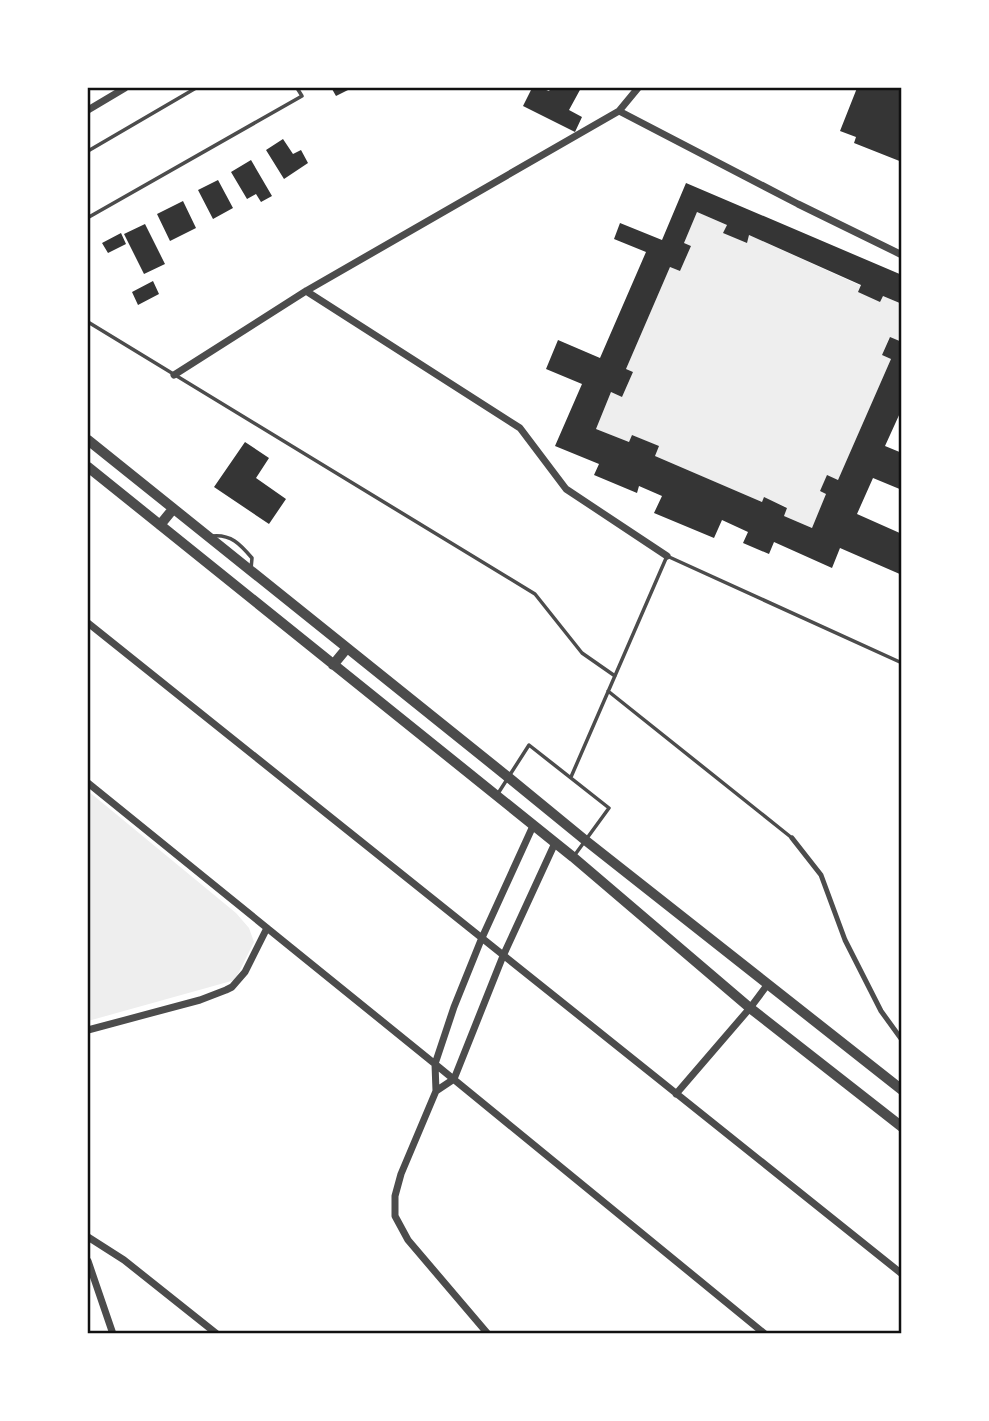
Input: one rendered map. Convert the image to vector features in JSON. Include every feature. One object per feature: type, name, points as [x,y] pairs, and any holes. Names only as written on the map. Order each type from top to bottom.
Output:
[{"type":"street","points":[[88,110],[125,88]]},
{"type":"street","points":[[174,375],[306,291],[619,111],[638,88]]},
{"type":"street","points":[[619,111],[901,256]]},
{"type":"street","points":[[306,291],[520,428],[566,489],[667,556]]},
{"type":"street","points":[[88,440],[901,1090]]},
{"type":"street","points":[[88,467],[573,857],[750,1008],[901,1127]]},
{"type":"street","points":[[160,525],[173,509]]},
{"type":"street","points":[[88,623],[901,1275]]},
{"type":"street","points":[[333,665],[347,648]]},
{"type":"street","points":[[88,783],[765,1334]]},
{"type":"street","points":[[488,1334],[408,1240],[394,1216],[395,1196],[401,1174],[436,1091],[435,1064],[453,1007],[533,826]]},
{"type":"street","points":[[792,838],[821,875],[845,940],[881,1011],[901,1040]]},
{"type":"street","points":[[436,1091],[454,1079],[503,956],[555,843]]},
{"type":"street","points":[[88,1030],[200,1000],[232,987],[245,972],[267,928]]},
{"type":"street","points":[[676,1094],[768,984]]},
{"type":"street","points":[[88,1237],[124,1260],[217,1334]]},
{"type":"street","points":[[88,1261],[113,1334]]},
{"type":"lane","points":[[88,151],[196,88]]},
{"type":"lane","points":[[88,214],[89,217],[302,96],[297,88]]},
{"type":"lane","points":[[88,323],[536,594],[582,653],[615,676]]},
{"type":"lane","points":[[571,778],[667,556],[901,663]]},
{"type":"lane","points":[[608,691],[792,838]]},
{"type":"lane","points":[[496,796],[529,745],[609,808],[573,857]]},
{"type":"shaded area","points":[[697,212],[727,225],[724,233],[749,235],[901,304],[901,341],[889,338],[882,355],[891,359],[838,480],[827,476],[820,491],[826,494],[812,528],[784,516],[787,507],[764,498],[762,502],[655,456],[658,446],[632,435],[629,442],[596,429],[611,392],[622,397],[633,372],[626,369],[670,267],[680,271],[691,246],[684,243]]},
{"type":"shaded area","points":[[88,791],[236,913],[249,928],[254,942],[235,980],[88,1021]]},
{"type":"building","points":[[352,88],[336,96],[332,89]]},
{"type":"building","points":[[532,88],[549,91],[551,88],[581,88],[569,110],[582,117],[575,132],[523,106]]},
{"type":"building","points":[[857,88],[902,88],[902,162],[854,143],[856,137],[840,131]]},
{"type":"building","points":[[283,139],[293,154],[301,150],[308,163],[284,179],[266,150]]},
{"type":"building","points":[[251,160],[272,196],[261,202],[256,194],[247,199],[231,172]]},
{"type":"building","points":[[218,180],[233,208],[213,219],[198,190]]},
{"type":"building","points":[[686,183],[902,275],[902,304],[883,296],[880,302],[858,292],[861,285],[749,235],[747,243],[723,233],[727,225],[697,212],[684,243],[691,246],[680,271],[670,267],[626,369],[633,372],[622,397],[611,392],[596,429],[629,442],[632,435],[659,446],[655,456],[762,502],[764,497],[787,508],[784,516],[812,528],[826,494],[820,491],[827,475],[838,480],[891,359],[882,355],[890,337],[902,342],[902,413],[885,446],[902,453],[902,490],[873,478],[857,514],[902,534],[902,575],[840,548],[832,568],[774,542],[769,554],[743,543],[748,532],[722,520],[714,538],[654,513],[662,496],[639,486],[637,493],[594,475],[599,464],[555,446],[582,384],[546,369],[558,340],[600,358],[646,252],[614,239],[620,223],[662,240]]},
{"type":"building","points":[[183,201],[196,228],[170,241],[157,214]]},
{"type":"building","points":[[145,224],[165,264],[144,274],[124,234]]},
{"type":"building","points":[[121,233],[126,244],[108,253],[102,243]]},
{"type":"building","points":[[153,281],[159,294],[138,305],[132,292]]},
{"type":"building","points":[[245,442],[269,458],[256,478],[286,499],[269,524],[214,487]]}]
